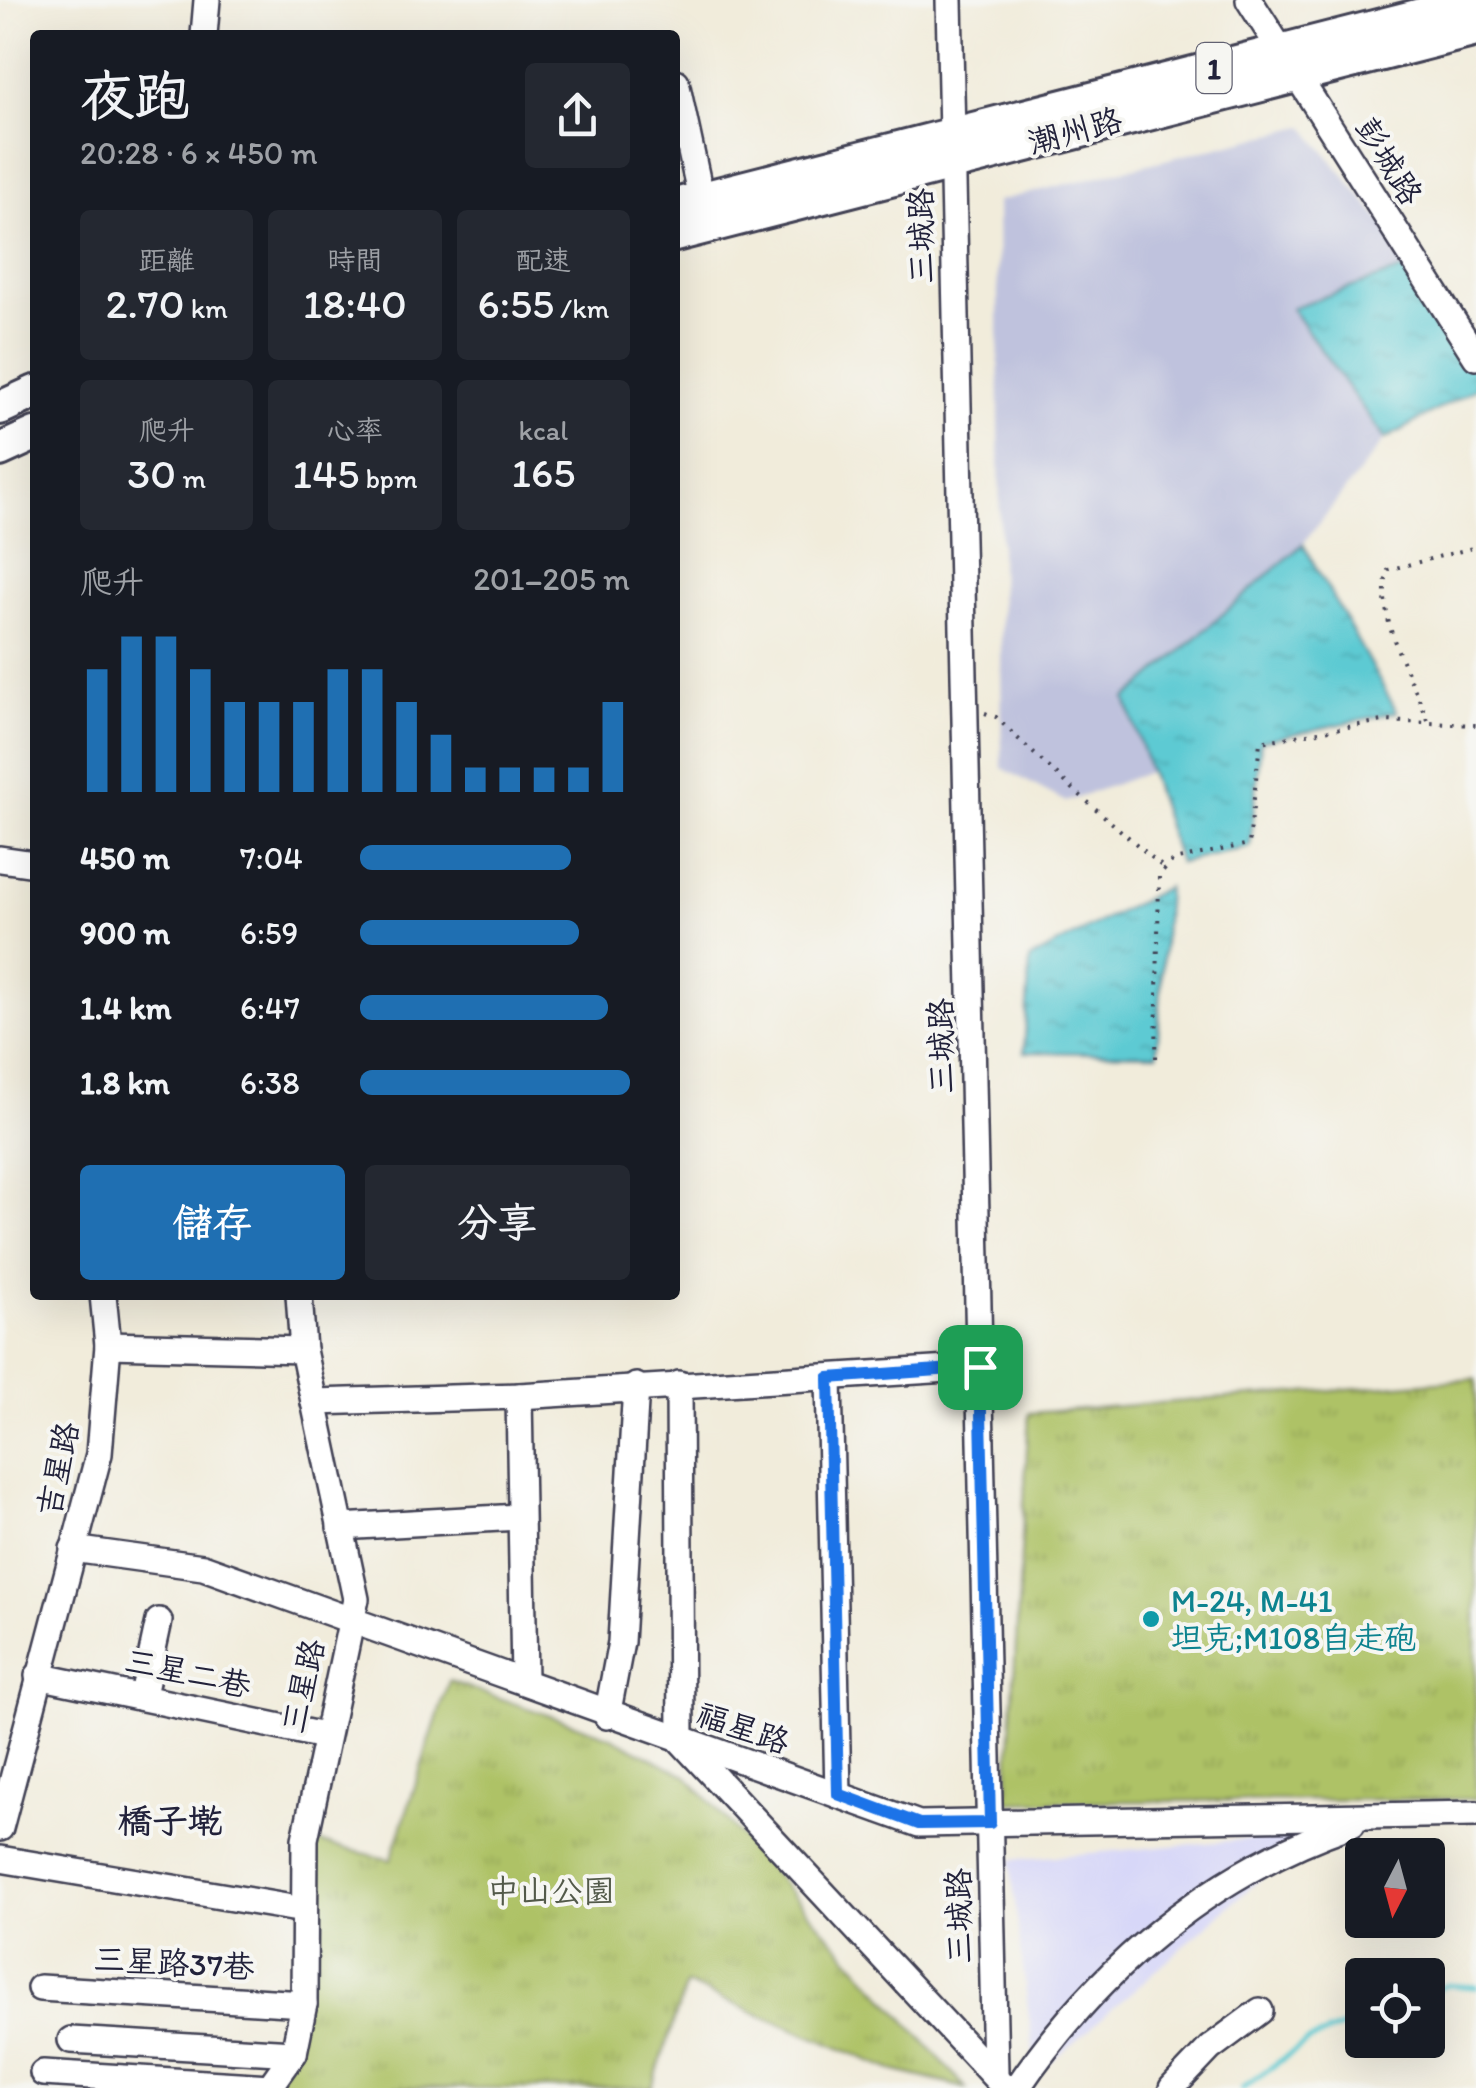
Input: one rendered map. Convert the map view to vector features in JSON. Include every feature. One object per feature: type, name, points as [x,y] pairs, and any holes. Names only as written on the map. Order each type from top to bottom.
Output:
[{"type":"main road","name":"潮州路","points":[[680,233],[952,149],[1289,62],[1476,1]]},
{"type":"main road","name":"潮州路","points":[[1289,62],[1476,30]]},
{"type":"main road","name":"潮州路","points":[[688,202],[952,149]]},
{"type":"main road","points":[[0,408],[30,394]]},
{"type":"main road","points":[[0,450],[30,436]]},
{"type":"street","points":[[204,30],[207,0]]},
{"type":"street","name":"三城路","points":[[949,0],[990,1823],[1000,2080]]},
{"type":"street","name":"彭城路","points":[[1249,0],[1476,357]]},
{"type":"street","points":[[680,122],[688,202]]},
{"type":"street","points":[[0,859],[30,863]]},
{"type":"street","name":"吉星路","points":[[0,1828],[99,1454],[108,1345],[104,1300]]},
{"type":"street","name":"三星路","points":[[270,2087],[294,2053],[304,2004],[304,1839],[356,1600],[329,1455],[304,1350],[300,1300]]},
{"type":"street","points":[[108,1345],[304,1350]]},
{"type":"street","points":[[314,1402],[519,1396],[980,1367]]},
{"type":"street","points":[[829,1378],[838,1794]]},
{"type":"street","points":[[679,1384],[681,1740],[1000,2080]]},
{"type":"street","points":[[608,1716],[622,1642],[636,1386]]},
{"type":"street","points":[[519,1396],[524,1680]]},
{"type":"street","points":[[340,1527],[519,1517]]},
{"type":"street","name":"福星路","points":[[74,1548],[202,1567],[524,1680],[608,1716],[919,1824],[1476,1814]]},
{"type":"street","points":[[143,1695],[160,1621]]},
{"type":"street","name":"三星二巷","points":[[38,1676],[324,1736]]},
{"type":"street","points":[[1017,2088],[1105,1979],[1175,1916],[1219,1884],[1272,1857],[1374,1816]]},
{"type":"street","points":[[0,1859],[304,1910]]},
{"type":"street","name":"三星路37巷","points":[[40,1988],[304,2004]]},
{"type":"street","points":[[1172,2088],[1210,2048],[1260,2012]]},
{"type":"street","points":[[71,2040],[294,2053]]},
{"type":"street","points":[[42,2074],[270,2087]]},
{"type":"path","points":[[1428,720],[1391,630],[1384,583],[1388,570],[1476,547]]},
{"type":"path","points":[[964,705],[996,717],[1053,774],[1114,820],[1165,869]]},
{"type":"path","points":[[1156,1058],[1159,876],[1173,860],[1249,844],[1260,742],[1383,721],[1476,725]]},
{"type":"shaded area","points":[[1304,126],[1417,265],[1291,309],[1385,439],[1303,544],[1126,699],[1149,772],[1066,802],[1002,768],[997,201]]},
{"type":"shaded area","points":[[1311,1834],[1036,2076],[1010,1860]]},
{"type":"green space","points":[[1476,1379],[1476,1799],[1007,1802],[1029,1413]]},
{"type":"green space","name":"中山公園","points":[[449,1681],[609,1736],[687,1776],[966,2088],[892,2070],[686,1984],[652,2088],[269,2088],[294,2053],[305,1839],[391,1860]]},
{"type":"water","points":[[1417,265],[1476,357],[1476,388],[1385,439],[1291,308]]},
{"type":"water","points":[[1303,544],[1397,712],[1261,741],[1250,847],[1179,863],[1126,699]]},
{"type":"water","points":[[1167,887],[1157,1054],[1024,1052],[1030,959]]},
{"type":"waterway","points":[[1445,1986],[1476,1987]]},
{"type":"waterway","points":[[1242,2088],[1307,2042],[1345,2026]]},
{"type":"place","name":"M-24, M-41 坦克;M108自走砲","points":[[1151,1619]]},
{"type":"district","name":"橋子墘","points":[[170,1821]]},
{"type":"route","points":[[980,1367],[990,1823],[919,1824],[838,1794],[829,1378],[980,1367]]}]
